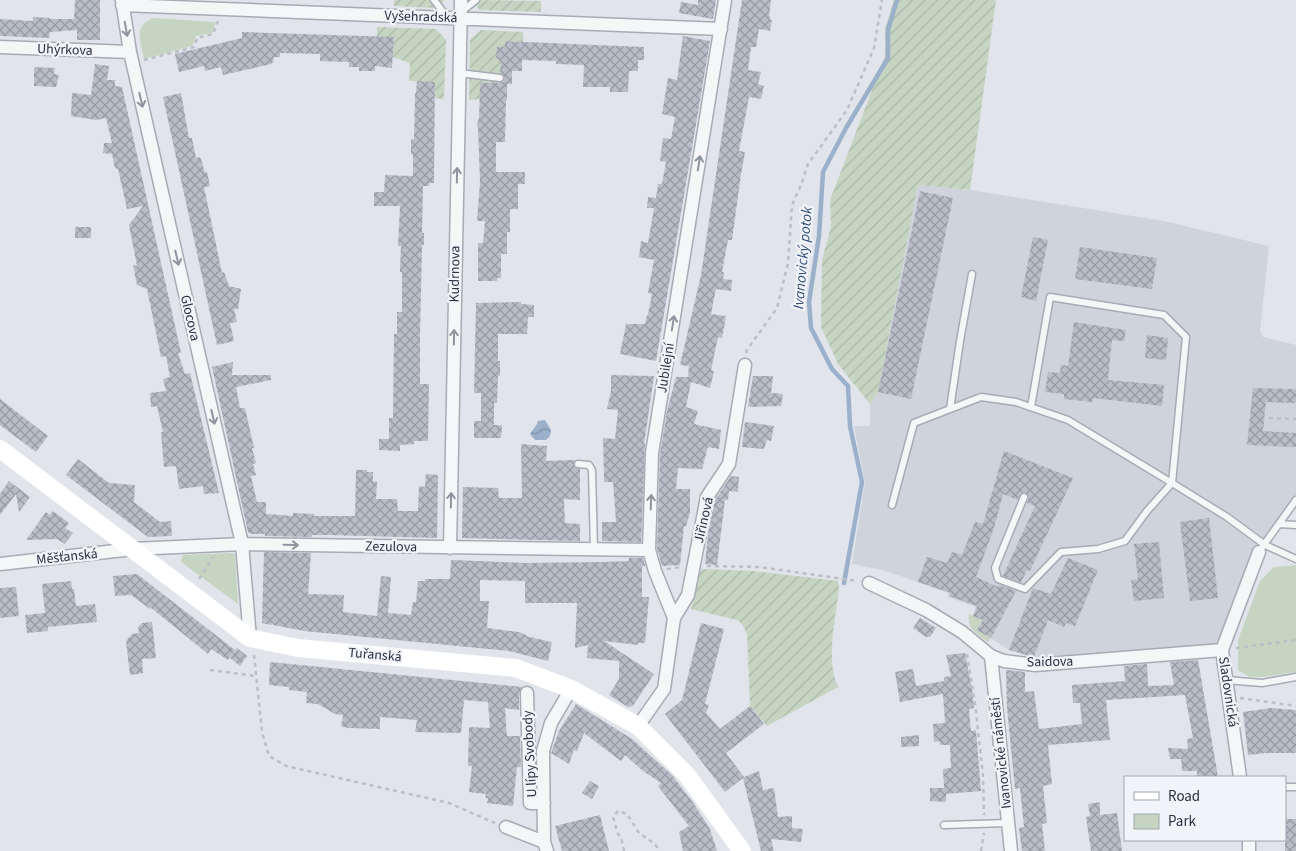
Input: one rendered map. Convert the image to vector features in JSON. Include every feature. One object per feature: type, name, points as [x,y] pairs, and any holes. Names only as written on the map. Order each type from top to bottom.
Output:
[{"type":"main road","name":"Tuřanská","points":[[0,449],[250,638],[298,648],[516,668],[571,688],[638,726],[687,775],[742,851]]},
{"type":"street","name":"Kudrnova","points":[[450,548],[459,73],[456,17],[460,0]]},
{"type":"street","name":"Jubilejní","points":[[674,618],[655,571],[649,550],[652,452],[725,0]]},
{"type":"street","name":"Vyšehradská","points":[[122,3],[721,29]]},
{"type":"street","name":"Glocova","points":[[122,3],[130,52],[242,544],[250,638]]},
{"type":"street","name":"Uhýrkova","points":[[0,47],[130,52]]},
{"type":"street","name":"Jiřinová","points":[[674,618],[688,595],[707,497],[728,464],[745,365]]},
{"type":"street","name":"Zezulova","points":[[133,549],[242,544],[649,550]]},
{"type":"street","name":"Sladovnická","points":[[1240,776],[1222,650],[1262,548]]},
{"type":"street","name":"Měšťanská","points":[[0,564],[133,549]]},
{"type":"street","name":"Saidova","points":[[869,583],[926,610],[962,632],[991,656],[1004,660],[1035,665],[1222,650]]},
{"type":"street","points":[[638,726],[664,689],[674,618]]},
{"type":"street","name":"Ivanovické náměstí","points":[[991,656],[1011,851]]},
{"type":"street","name":"U lípy Svobody","points":[[506,827],[546,847],[543,751],[551,723],[571,688]]},
{"type":"street","name":"U lípy Svobody","points":[[527,693],[530,803],[544,803]]},
{"type":"lane","points":[[434,0],[456,17],[476,0]]},
{"type":"lane","points":[[459,73],[500,78]]},
{"type":"lane","points":[[950,409],[972,274]]},
{"type":"lane","points":[[1024,497],[995,568],[998,579],[1026,589],[1061,552],[1098,549],[1125,541],[1147,511],[1172,483],[1186,337],[1164,315],[1050,298],[1031,407]]},
{"type":"lane","points":[[892,505],[914,423],[981,397],[1016,402],[1068,420],[1227,517],[1262,548],[1296,559]]},
{"type":"lane","points":[[578,464],[589,465],[592,470],[594,550]]},
{"type":"lane","points":[[1262,548],[1296,502]]},
{"type":"lane","points":[[1279,524],[1296,526]]},
{"type":"lane","points":[[1226,680],[1262,683],[1296,677]]},
{"type":"lane","points":[[944,825],[1008,823]]},
{"type":"path","points":[[745,365],[747,350],[777,308],[788,263],[792,205],[802,185],[808,164],[847,110],[851,101],[874,48],[882,0]]},
{"type":"path","points":[[142,61],[194,47],[197,38],[213,34],[219,20]]},
{"type":"path","points":[[1269,418],[1296,419]]},
{"type":"path","points":[[199,579],[214,557],[226,545]]},
{"type":"path","points":[[655,571],[694,566],[759,568],[869,583]]},
{"type":"path","points":[[250,638],[254,652],[262,732],[269,756],[286,766],[449,803],[506,827]]},
{"type":"path","points":[[1222,650],[1296,640]]},
{"type":"path","points":[[964,649],[968,656],[983,775],[984,825],[981,851]]},
{"type":"path","points":[[210,670],[256,676]]},
{"type":"path","points":[[1229,697],[1296,706]]},
{"type":"path","points":[[624,851],[613,817],[618,811],[627,814],[639,833],[655,844],[659,851]]},
{"type":"path","points":[[1249,844],[1284,841]]},
{"type":"shaded area","points":[[918,185],[970,190],[1164,221],[1269,246],[1260,331],[1263,337],[1296,345],[1296,500],[1259,552],[1218,646],[1033,658],[1009,650],[977,630],[973,616],[976,607],[948,597],[949,593],[883,570],[852,564],[865,482],[854,426],[870,426],[870,404],[878,392]]},
{"type":"green space","points":[[394,0],[445,0],[436,8],[394,6]]},
{"type":"green space","points":[[471,0],[541,1],[541,12],[480,10]]},
{"type":"green space","points":[[894,0],[996,0],[970,190],[918,185],[878,392],[870,404],[838,364],[821,327],[822,260],[831,227],[830,200],[885,56],[885,29]]},
{"type":"green space","points":[[153,18],[216,22],[212,33],[196,36],[192,46],[144,59],[139,35],[140,30],[146,22]]},
{"type":"green space","points":[[377,27],[436,29],[446,40],[444,99],[435,98],[435,82],[409,81],[410,63],[393,57],[394,37],[377,37]]},
{"type":"green space","points":[[481,30],[523,32],[523,42],[505,41],[505,47],[497,48],[497,57],[513,74],[500,73],[500,83],[480,83],[480,99],[469,100],[470,40]]},
{"type":"green space","points":[[233,553],[235,555],[238,604],[181,562],[183,555]]},
{"type":"green space","points":[[1296,565],[1296,672],[1250,677],[1238,670],[1238,640],[1260,581],[1274,567]]},
{"type":"green space","points":[[701,569],[754,571],[838,581],[839,588],[834,625],[832,664],[838,687],[767,726],[750,706],[747,634],[742,624],[737,620],[691,609]]},
{"type":"green space","points":[[969,614],[983,620],[977,630],[991,638],[988,642],[971,627]]},
{"type":"water","points":[[545,420],[551,430],[550,436],[546,440],[535,440],[530,434],[538,421]]},
{"type":"building","points":[[75,0],[100,0],[100,40],[77,40],[77,30],[50,32],[49,38],[0,36],[0,19],[33,21],[33,17],[74,19]]},
{"type":"building","points":[[698,0],[716,0],[713,19],[679,13],[681,2],[698,5]]},
{"type":"building","points":[[742,0],[771,0],[769,16],[770,20],[772,20],[770,31],[759,29],[756,47],[751,47],[748,70],[761,72],[758,84],[764,86],[761,99],[749,97],[739,151],[745,152],[732,240],[728,240],[722,272],[724,272],[723,279],[732,280],[731,291],[716,289],[711,314],[726,316],[722,338],[718,337],[711,370],[714,371],[710,388],[691,382],[686,407],[698,411],[694,424],[721,430],[719,449],[708,447],[702,469],[678,468],[676,489],[690,489],[690,513],[686,526],[684,526],[680,565],[662,566],[657,549],[660,454],[667,411],[676,377],[688,377],[689,366],[680,365],[701,275]]},
{"type":"building","points":[[242,32],[394,37],[392,68],[375,66],[375,71],[359,71],[359,67],[349,67],[349,62],[320,61],[320,54],[280,53],[280,57],[274,57],[271,64],[223,75],[221,67],[205,71],[204,66],[179,72],[175,54],[242,38]]},
{"type":"building","points":[[683,36],[710,41],[656,361],[620,354],[626,324],[645,324],[648,315],[652,294],[648,293],[654,260],[639,257],[641,241],[648,243],[654,208],[647,208],[648,197],[656,198],[658,184],[662,184],[666,162],[660,161],[663,138],[671,139],[675,117],[662,114],[668,78],[677,80]]},
{"type":"building","points":[[505,41],[644,47],[644,60],[638,60],[638,71],[629,71],[628,92],[610,92],[610,87],[583,87],[584,65],[556,64],[556,61],[522,60],[522,71],[512,71],[512,84],[507,84],[505,142],[496,142],[496,172],[525,172],[525,184],[518,184],[518,209],[510,209],[510,232],[507,232],[507,254],[501,254],[501,278],[497,278],[497,281],[478,281],[478,243],[483,243],[485,221],[477,221],[480,182],[477,125],[480,83],[499,83],[504,81],[504,76],[500,73],[501,62],[496,57],[497,47],[505,47]]},
{"type":"building","points":[[95,64],[109,66],[107,80],[115,80],[115,86],[122,87],[181,353],[178,353],[185,374],[190,373],[219,493],[204,494],[203,486],[179,489],[176,466],[164,467],[161,432],[163,432],[157,406],[151,407],[150,393],[166,391],[163,379],[170,377],[166,356],[161,357],[147,289],[137,285],[133,265],[137,266],[129,225],[143,206],[127,209],[118,169],[115,168],[112,154],[103,153],[104,143],[112,143],[106,118],[96,120],[71,116],[72,93],[91,95]]},
{"type":"building","points":[[34,67],[55,68],[54,74],[59,75],[56,87],[34,86]]},
{"type":"building","points":[[417,81],[435,82],[434,183],[429,183],[429,186],[423,186],[422,233],[424,233],[424,245],[422,245],[420,334],[420,384],[429,384],[428,441],[414,441],[414,444],[400,445],[400,451],[379,450],[379,439],[389,439],[389,418],[393,418],[394,334],[397,334],[397,312],[402,312],[402,272],[400,272],[401,246],[398,246],[400,206],[374,206],[374,192],[384,192],[385,175],[413,176],[411,139],[414,139]]},
{"type":"building","points":[[181,93],[189,138],[192,138],[196,158],[200,157],[205,173],[207,172],[210,186],[204,187],[222,273],[224,272],[229,286],[241,289],[238,309],[234,309],[237,322],[230,323],[234,341],[217,345],[163,97]]},
{"type":"building","points":[[920,191],[953,198],[911,399],[878,392]]},
{"type":"building","points":[[75,227],[91,227],[91,238],[75,238]]},
{"type":"building","points":[[1033,237],[1048,240],[1036,301],[1021,297]]},
{"type":"building","points":[[1080,247],[1157,258],[1152,289],[1075,279]]},
{"type":"building","points":[[521,302],[521,304],[534,305],[534,317],[528,317],[527,334],[498,334],[500,376],[498,376],[497,403],[494,403],[494,425],[502,425],[501,438],[474,438],[474,421],[481,421],[481,393],[474,393],[476,303]]},
{"type":"building","points":[[1074,322],[1126,330],[1124,341],[1112,340],[1108,380],[1164,385],[1162,406],[1093,398],[1092,402],[1064,399],[1064,394],[1045,392],[1048,372],[1060,373],[1061,365],[1068,366]]},
{"type":"building","points":[[1147,335],[1168,338],[1166,360],[1145,358]]},
{"type":"building","points":[[233,362],[232,375],[271,375],[271,380],[236,387],[240,408],[245,408],[254,448],[252,448],[256,463],[253,464],[256,475],[251,476],[257,502],[266,502],[266,514],[293,516],[293,513],[314,514],[314,516],[355,516],[356,470],[373,472],[373,482],[377,481],[376,499],[397,499],[398,511],[418,511],[419,486],[425,487],[426,474],[438,475],[437,538],[328,535],[312,535],[312,537],[265,536],[265,534],[251,534],[248,532],[212,367]]},
{"type":"building","points":[[611,375],[654,376],[644,444],[641,542],[602,541],[602,522],[616,522],[613,482],[604,482],[603,438],[615,439],[618,410],[607,409],[611,391]]},
{"type":"building","points":[[753,376],[773,376],[771,393],[783,394],[781,406],[748,407]]},
{"type":"building","points":[[1253,388],[1296,389],[1296,403],[1266,402],[1263,431],[1296,433],[1296,447],[1247,445]]},
{"type":"building","points":[[0,399],[48,436],[36,452],[0,425]]},
{"type":"building","points":[[745,422],[774,426],[771,441],[767,440],[764,449],[742,447]]},
{"type":"building","points":[[521,444],[547,446],[546,461],[575,460],[574,467],[580,469],[580,500],[564,499],[565,523],[580,524],[580,541],[462,538],[463,487],[498,488],[499,498],[522,498]]},
{"type":"building","points":[[1004,451],[1073,478],[1030,571],[1027,570],[1021,582],[1003,576],[1035,506],[1027,503],[1029,497],[1025,492],[1021,493],[1018,500],[1003,494],[994,528],[976,577],[998,587],[999,585],[1016,591],[991,638],[977,630],[983,620],[973,616],[977,606],[949,596],[950,593],[918,582],[927,557],[947,563],[952,552],[962,555],[975,522],[983,524]]},
{"type":"building","points":[[78,459],[109,483],[135,485],[134,502],[160,522],[171,521],[172,536],[148,537],[66,475]]},
{"type":"building","points":[[731,476],[739,477],[738,492],[729,491],[728,500],[716,499],[725,500],[717,565],[705,564],[708,534],[715,500]]},
{"type":"building","points":[[9,481],[30,497],[19,512],[16,494],[0,515],[0,494]]},
{"type":"building","points":[[53,511],[69,523],[65,528],[73,533],[65,544],[57,539],[26,540],[46,512],[50,515]]},
{"type":"building","points":[[1209,518],[1218,598],[1190,601],[1180,522]]},
{"type":"building","points":[[1159,542],[1164,598],[1134,601],[1131,580],[1138,579],[1134,544]]},
{"type":"building","points":[[264,552],[311,553],[308,594],[344,595],[343,612],[377,616],[381,576],[391,577],[388,613],[411,615],[413,602],[416,602],[418,581],[425,581],[425,579],[450,579],[451,560],[526,563],[629,561],[629,558],[643,558],[645,566],[642,566],[642,597],[649,597],[645,643],[638,643],[638,645],[604,641],[654,674],[633,706],[628,707],[609,695],[619,679],[619,661],[587,658],[588,645],[575,648],[577,603],[525,603],[525,581],[480,580],[480,601],[489,601],[487,628],[519,632],[526,636],[551,642],[548,661],[509,651],[304,631],[273,625],[273,623],[271,625],[262,623]]},
{"type":"building","points":[[1068,558],[1098,570],[1075,626],[1066,623],[1064,627],[1048,620],[1034,657],[1009,650],[1033,588],[1051,594]]},
{"type":"building","points":[[137,574],[235,650],[228,660],[211,649],[208,654],[150,607],[150,609],[131,595],[115,596],[113,576]]},
{"type":"building","points":[[71,581],[76,606],[95,604],[97,622],[48,627],[48,631],[27,633],[25,615],[45,613],[42,584]]},
{"type":"building","points":[[16,587],[19,616],[0,618],[0,588]]},
{"type":"building","points":[[920,618],[936,628],[930,637],[926,637],[913,628]]},
{"type":"building","points":[[152,622],[156,658],[142,659],[143,673],[130,675],[126,641],[132,634],[139,633],[138,627],[142,623]]},
{"type":"building","points":[[701,623],[724,629],[705,704],[709,705],[706,713],[720,729],[750,706],[764,724],[726,753],[744,777],[759,771],[763,790],[774,788],[778,817],[792,816],[792,828],[803,829],[801,842],[771,839],[774,851],[761,851],[743,778],[725,792],[665,714],[682,700]]},
{"type":"building","points":[[237,648],[247,656],[240,666],[230,658]]},
{"type":"building","points":[[965,653],[974,708],[969,709],[971,731],[976,730],[981,791],[946,794],[946,802],[930,801],[930,788],[944,788],[943,769],[951,768],[950,745],[940,745],[940,741],[934,742],[933,724],[945,723],[943,694],[900,702],[895,672],[913,669],[916,686],[944,681],[944,677],[951,676],[946,655]]},
{"type":"building","points":[[1198,660],[1218,776],[1197,776],[1197,771],[1182,771],[1181,759],[1170,759],[1168,748],[1188,749],[1187,739],[1193,738],[1185,695],[1106,700],[1110,740],[1048,745],[1052,784],[1043,786],[1047,823],[1042,824],[1045,851],[1022,851],[1019,828],[1024,827],[1020,788],[1015,789],[1007,708],[1006,670],[1025,672],[1025,692],[1034,691],[1039,729],[1082,724],[1080,703],[1073,703],[1072,685],[1125,681],[1124,666],[1147,664],[1148,686],[1174,685],[1170,662]]},
{"type":"building","points":[[270,662],[522,687],[519,693],[519,710],[505,708],[507,736],[520,736],[521,767],[517,767],[513,806],[487,803],[488,798],[485,798],[486,794],[469,792],[472,766],[468,766],[469,727],[490,728],[488,702],[464,700],[461,733],[415,732],[417,720],[380,717],[380,729],[348,728],[341,726],[343,715],[335,714],[318,704],[306,703],[307,692],[289,690],[289,687],[269,685]]},
{"type":"building","points":[[576,704],[632,739],[672,775],[710,829],[717,851],[683,851],[679,832],[689,826],[658,786],[661,783],[643,771],[625,755],[621,761],[584,733],[577,751],[574,750],[569,764],[551,753],[559,731]]},
{"type":"building","points":[[1271,708],[1296,710],[1296,753],[1248,755],[1243,712]]},
{"type":"building","points":[[919,735],[919,746],[901,747],[901,737]]},
{"type":"building","points":[[590,781],[599,786],[592,799],[582,793]]},
{"type":"building","points":[[1100,802],[1100,815],[1117,813],[1122,851],[1091,851],[1086,817],[1090,816],[1088,804]]},
{"type":"building","points":[[600,815],[609,851],[562,851],[555,826]]},
{"type":"building","points":[[1286,819],[1296,819],[1296,851],[1285,851]]},
{"type":"waterway","name":"Ivanovický potok","points":[[844,583],[862,482],[850,426],[848,386],[832,369],[811,328],[809,302],[819,236],[823,172],[846,128],[888,58],[888,30],[897,0]]}]
